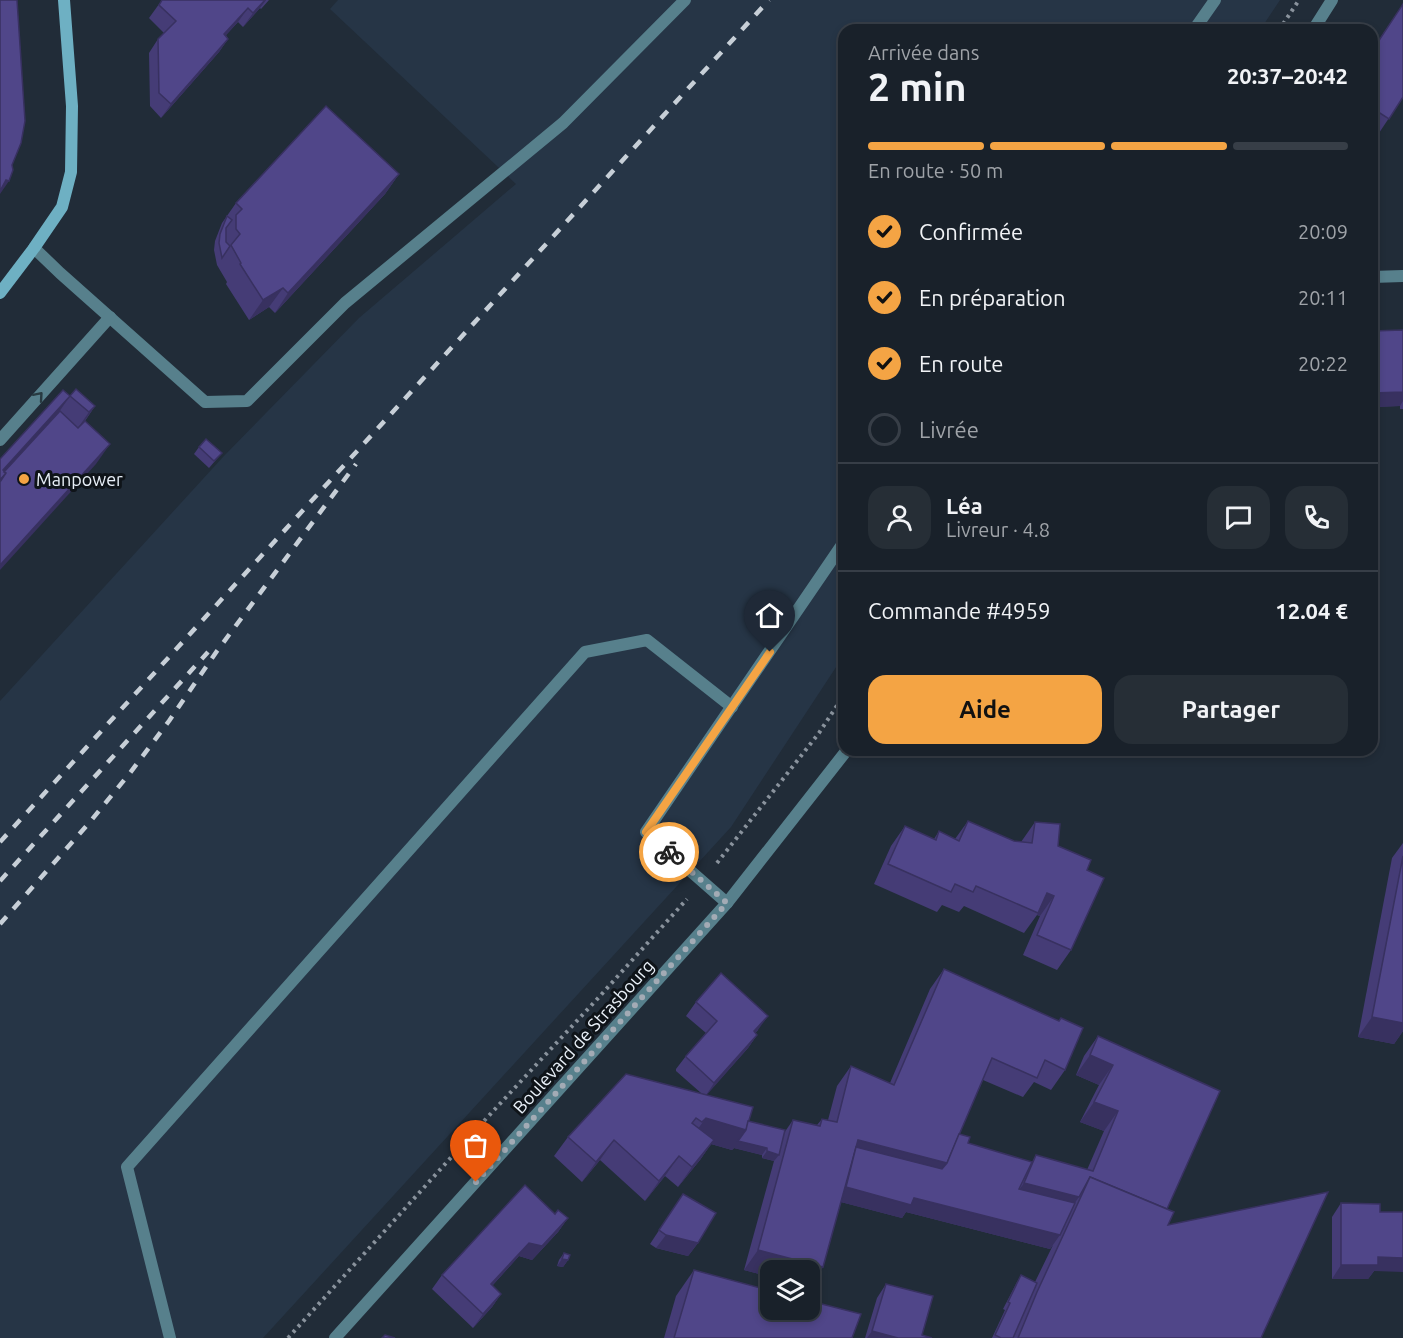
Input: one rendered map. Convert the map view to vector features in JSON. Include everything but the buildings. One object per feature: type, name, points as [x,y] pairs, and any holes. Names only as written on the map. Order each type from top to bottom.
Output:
[{"type":"main road","points":[[0,293],[62,207],[71,172],[72,106],[64,0]]},
{"type":"street","points":[[34,248],[205,402],[247,400],[345,303],[563,123],[685,0]]},
{"type":"street","points":[[1198,24],[1215,0]]},
{"type":"street","points":[[1317,24],[1332,0]]},
{"type":"street","points":[[1378,277],[1403,276]]},
{"type":"street","points":[[0,440],[110,317]]},
{"type":"street","points":[[727,903],[646,832],[838,551]]},
{"type":"street","points":[[170,1338],[127,1167],[577,660],[585,652],[647,640],[732,707]]},
{"type":"street","name":"Boulevard de Strasbourg","points":[[335,1338],[727,903],[842,756]]},
{"type":"path","points":[[1283,24],[1299,0]]},
{"type":"path","points":[[288,1338],[702,881],[819,734],[838,704]]},
{"type":"shaded area","points":[[338,0],[1280,0],[1264,24],[838,24],[838,664],[731,827],[263,1338],[0,1338],[0,701],[223,457],[359,318],[516,184],[330,9]]},
{"type":"railway","points":[[0,842],[769,0]]},
{"type":"railway","points":[[0,924],[130,773],[356,464]]},
{"type":"railway","points":[[0,881],[208,652]]},
{"type":"way so far","points":[[476,1182],[727,903],[669,852]]},
{"type":"place","name":"Manpower","points":[[24,479]]},
{"type":"route","points":[[669,852],[646,832],[770,652]]}]
